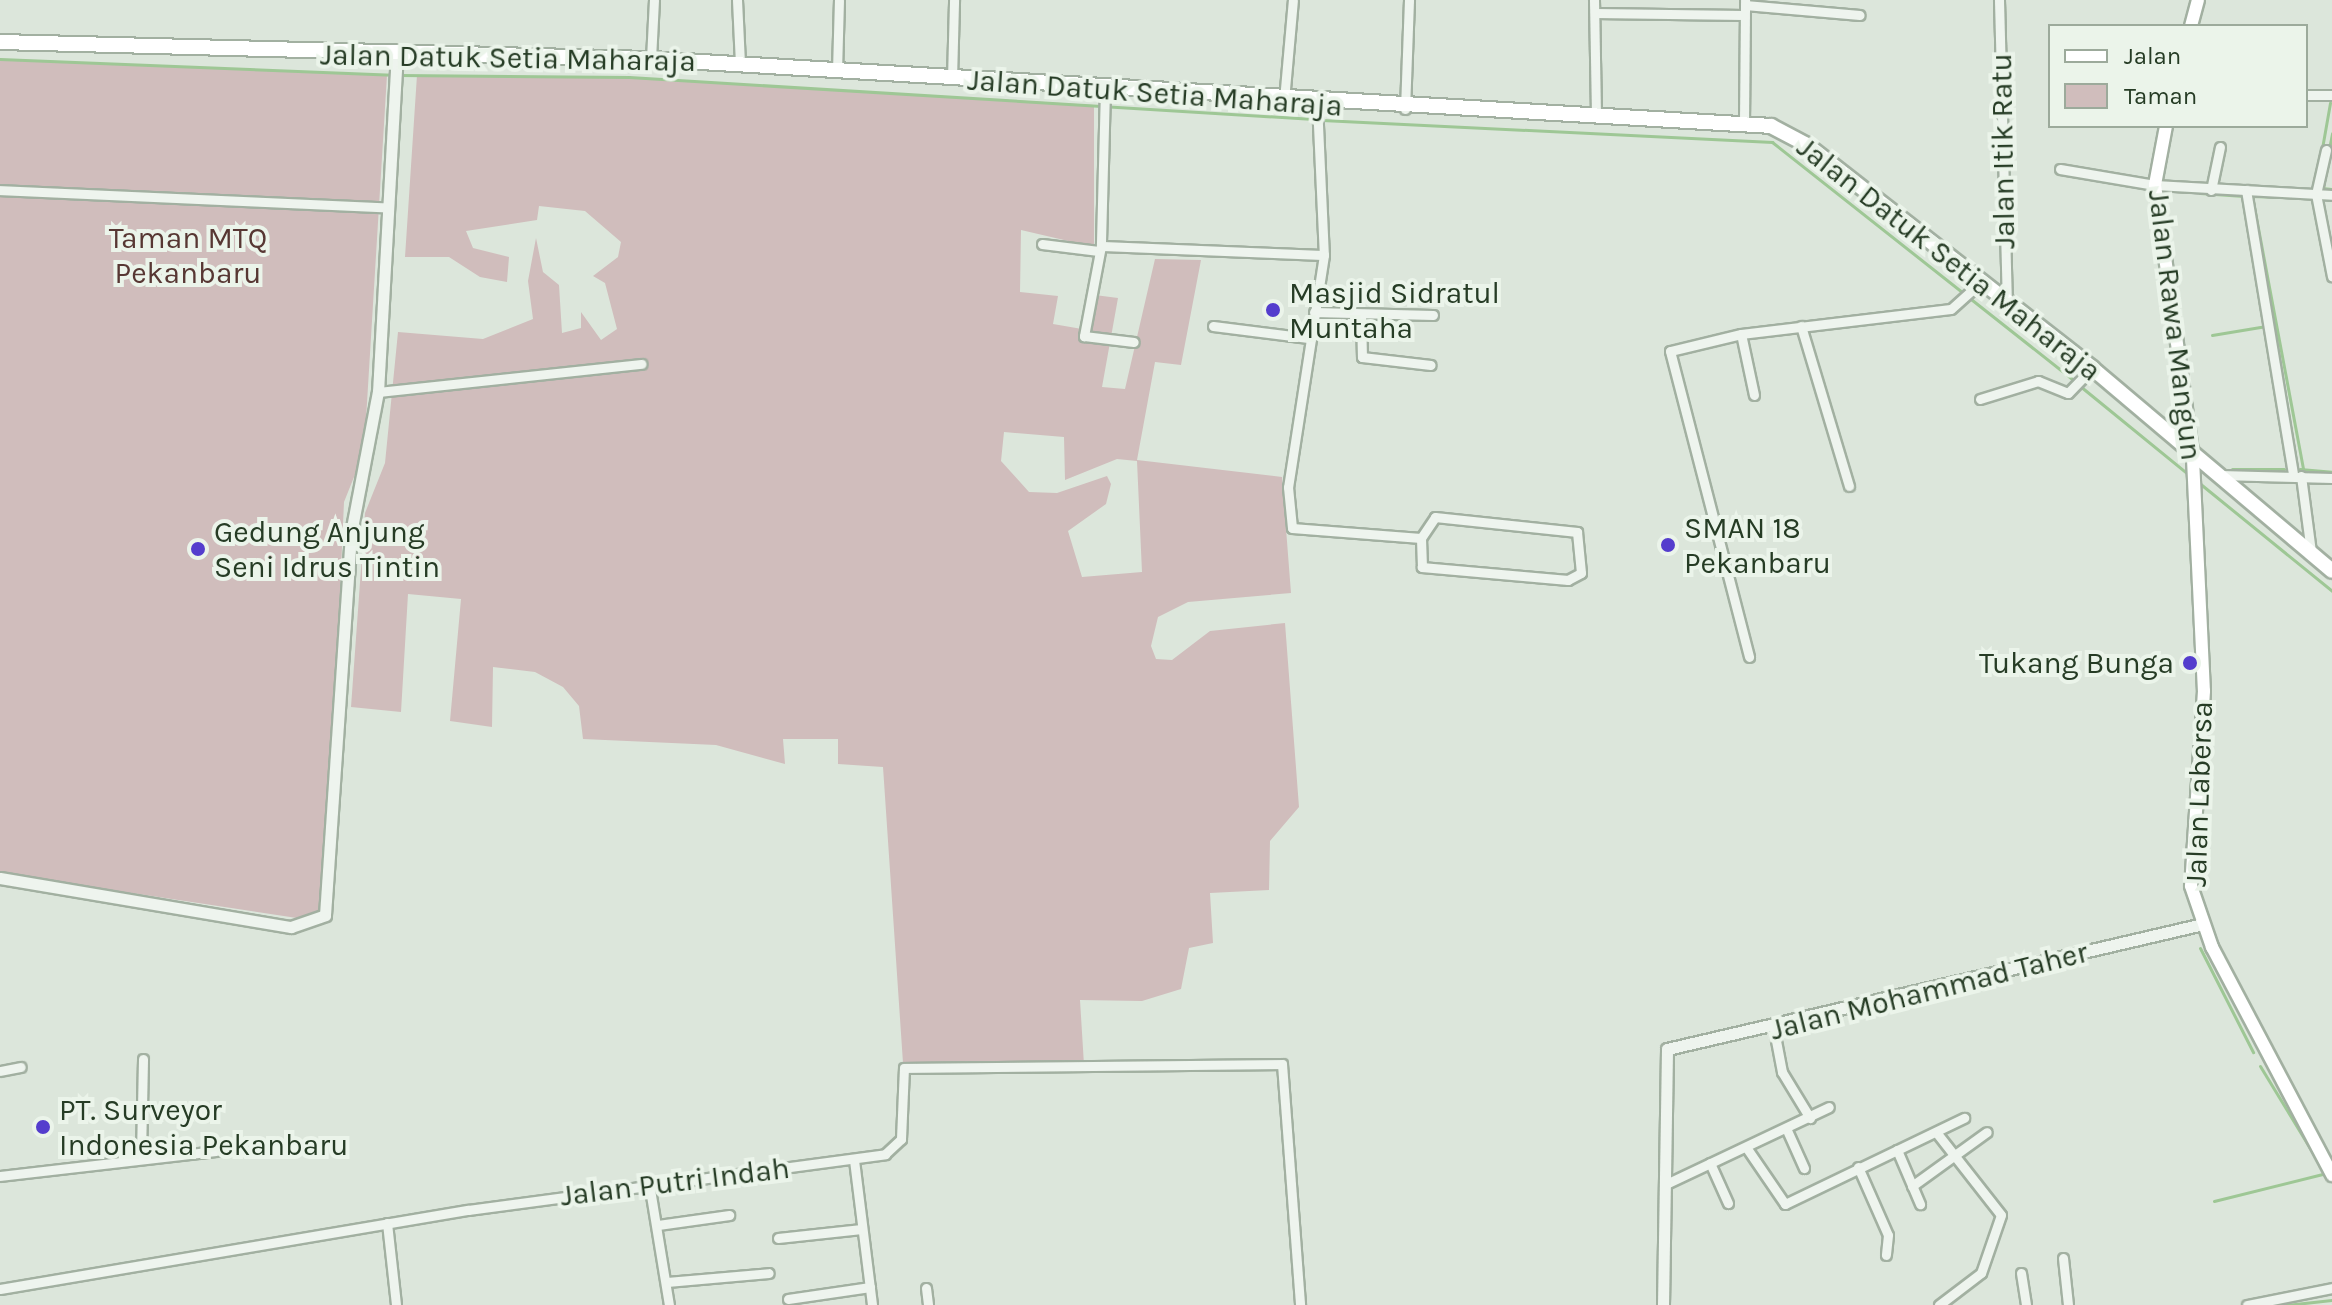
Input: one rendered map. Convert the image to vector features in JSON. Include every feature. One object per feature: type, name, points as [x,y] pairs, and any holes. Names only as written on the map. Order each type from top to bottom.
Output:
[{"type":"main road","points":[[2192,24],[2198,0]]},
{"type":"main road","name":"Jalan Datuk Setia Maharaja","points":[[0,42],[396,69],[651,59],[1104,92],[1284,101],[1317,107],[1596,113],[1771,126],[1807,145],[1977,286],[2007,302],[2088,373],[2332,571]]},
{"type":"main road","name":"Jalan Rawa Mangun","points":[[2166,128],[2155,185],[2194,477]]},
{"type":"main road","name":"Jalan Labersa","points":[[2194,477],[2204,691],[2191,876],[2195,928],[2332,1175]]},
{"type":"street","points":[[651,59],[654,0]]},
{"type":"street","points":[[737,0],[740,64]]},
{"type":"street","points":[[837,71],[839,0]]},
{"type":"street","points":[[952,79],[954,0]]},
{"type":"street","points":[[1284,101],[1293,0]]},
{"type":"street","points":[[1405,109],[1409,0]]},
{"type":"street","points":[[1594,0],[1596,113]]},
{"type":"street","name":"Jalan Itik Ratu","points":[[1999,0],[2007,302]]},
{"type":"street","points":[[1595,13],[1744,7],[1860,15]]},
{"type":"street","points":[[1744,7],[1744,123]]},
{"type":"street","points":[[0,878],[291,927],[325,915],[351,533],[378,392],[396,69]]},
{"type":"street","points":[[1104,92],[1100,249],[1084,336],[1134,342]]},
{"type":"street","points":[[2308,95],[2332,95]]},
{"type":"street","points":[[1317,107],[1324,255],[1308,338],[1288,487],[1292,528],[1421,538]]},
{"type":"street","points":[[2211,190],[2220,147]]},
{"type":"street","points":[[2326,150],[2316,194],[2332,276]]},
{"type":"street","points":[[2060,169],[2155,185],[2332,195]]},
{"type":"street","points":[[0,190],[389,208]]},
{"type":"street","points":[[2246,190],[2312,555]]},
{"type":"street","points":[[1042,244],[1100,249],[1324,255]]},
{"type":"street","points":[[1749,657],[1670,351],[1741,334],[1942,311],[1963,302],[1977,286]]},
{"type":"street","points":[[1314,312],[1433,315]]},
{"type":"street","points":[[1361,314],[1362,357],[1431,365]]},
{"type":"street","points":[[1213,326],[1308,338]]},
{"type":"street","points":[[1801,326],[1849,486]]},
{"type":"street","points":[[1741,334],[1754,395]]},
{"type":"street","points":[[378,392],[642,364]]},
{"type":"street","points":[[1980,399],[2038,381],[2068,393],[2088,373]]},
{"type":"street","points":[[2214,475],[2332,478]]},
{"type":"street","points":[[1435,517],[1571,531],[1582,537],[1581,573],[1568,580],[1428,568],[1420,564],[1421,538],[1435,517]]},
{"type":"street","name":"Jalan Mohammad Taher","points":[[1666,1184],[1662,1062],[1667,1049],[1774,1030],[2195,928]]},
{"type":"street","points":[[1774,1030],[1782,1072],[1810,1118]]},
{"type":"street","points":[[141,1155],[143,1059]]},
{"type":"street","name":"Jalan Putri Indah","points":[[0,1289],[387,1223],[649,1183],[854,1160],[897,1147],[904,1068],[1282,1064],[1300,1305]]},
{"type":"street","points":[[0,1071],[21,1067]]},
{"type":"street","points":[[1663,1305],[1666,1184],[1829,1107]]},
{"type":"street","points":[[1746,1147],[1780,1203],[1964,1118]]},
{"type":"street","points":[[1786,1128],[1804,1168]]},
{"type":"street","points":[[1936,1132],[1950,1156],[2001,1222],[1983,1251],[1981,1273],[1939,1305]]},
{"type":"street","points":[[1912,1186],[1987,1132]]},
{"type":"street","points":[[1897,1150],[1920,1204]]},
{"type":"street","points":[[0,1176],[141,1155],[216,1151]]},
{"type":"street","points":[[854,1160],[872,1305]]},
{"type":"street","points":[[1710,1163],[1728,1203]]},
{"type":"street","points":[[1858,1167],[1888,1235],[1886,1255]]},
{"type":"street","points":[[649,1183],[669,1305]]},
{"type":"street","points":[[658,1225],[729,1215]]},
{"type":"street","points":[[387,1223],[396,1305]]},
{"type":"street","points":[[778,1238],[862,1229]]},
{"type":"street","points":[[2063,1258],[2068,1305]]},
{"type":"street","points":[[667,1282],[769,1273]]},
{"type":"street","points":[[2021,1273],[2026,1305]]},
{"type":"street","points":[[788,1299],[870,1287]]},
{"type":"street","points":[[926,1288],[928,1305]]},
{"type":"street","points":[[2247,1305],[2332,1288]]},
{"type":"green space","name":"Taman MTQ Pekanbaru","points":[[0,59],[387,75],[364,452],[344,502],[326,906],[310,920],[0,873]]},
{"type":"green space","points":[[417,75],[629,77],[1094,105],[1094,247],[1021,230],[1020,292],[1058,296],[1053,324],[1082,329],[1087,294],[1118,298],[1102,387],[1125,389],[1155,259],[1201,260],[1181,365],[1155,362],[1137,460],[1282,477],[1291,593],[1188,602],[1158,617],[1151,646],[1156,659],[1172,660],[1210,631],[1285,623],[1299,807],[1270,841],[1269,890],[1210,893],[1213,943],[1189,948],[1181,989],[1142,1001],[1080,1000],[1084,1065],[903,1063],[883,767],[838,764],[838,739],[783,739],[785,764],[716,745],[583,739],[579,706],[563,687],[535,672],[493,667],[492,727],[450,721],[461,599],[408,594],[401,712],[351,707],[365,513],[385,463],[398,332],[483,339],[533,319],[528,281],[536,238],[543,272],[559,285],[562,333],[581,328],[581,312],[601,340],[617,329],[605,283],[593,276],[618,257],[621,242],[585,211],[539,206],[537,220],[466,231],[473,248],[509,257],[507,282],[480,277],[449,257],[405,257]],"holes":[[[1004,432],[1064,437],[1065,480],[1117,459],[1137,461],[1142,572],[1082,577],[1068,531],[1106,504],[1111,484],[1107,476],[1057,493],[1029,492],[1001,461]]]},
{"type":"waterway","points":[[0,59],[392,75]]},
{"type":"waterway","points":[[399,75],[629,77],[1314,119]]},
{"type":"waterway","points":[[2321,154],[2330,103]]},
{"type":"waterway","points":[[1322,120],[1772,142],[2075,381]]},
{"type":"waterway","points":[[2329,149],[2332,133]]},
{"type":"waterway","points":[[2323,188],[2325,176]]},
{"type":"waterway","points":[[2322,188],[2332,189]]},
{"type":"waterway","points":[[2200,193],[2244,196]]},
{"type":"waterway","points":[[2251,196],[2283,197]]},
{"type":"waterway","points":[[2252,196],[2303,469]]},
{"type":"waterway","points":[[2212,335],[2266,326]]},
{"type":"waterway","points":[[2080,386],[2189,475]]},
{"type":"waterway","points":[[2232,469],[2284,469]]},
{"type":"waterway","points":[[2300,469],[2332,472]]},
{"type":"waterway","points":[[2198,482],[2332,591]]},
{"type":"waterway","points":[[2200,948],[2253,1052]]},
{"type":"waterway","points":[[2260,1066],[2319,1163]]},
{"type":"waterway","points":[[2214,1201],[2326,1173]]},
{"type":"waterway","points":[[2286,1305],[2332,1300]]},
{"type":"place","name":"Masjid Sidratul Muntaha","points":[[1273,310]]},
{"type":"place","name":"SMAN 18 Pekanbaru","points":[[1668,545]]},
{"type":"place","name":"Gedung Anjung Seni Idrus Tintin","points":[[198,549]]},
{"type":"place","name":"Tukang Bunga","points":[[2190,663]]},
{"type":"place","name":"PT. Surveyor Indonesia Pekanbaru","points":[[43,1127]]}]
